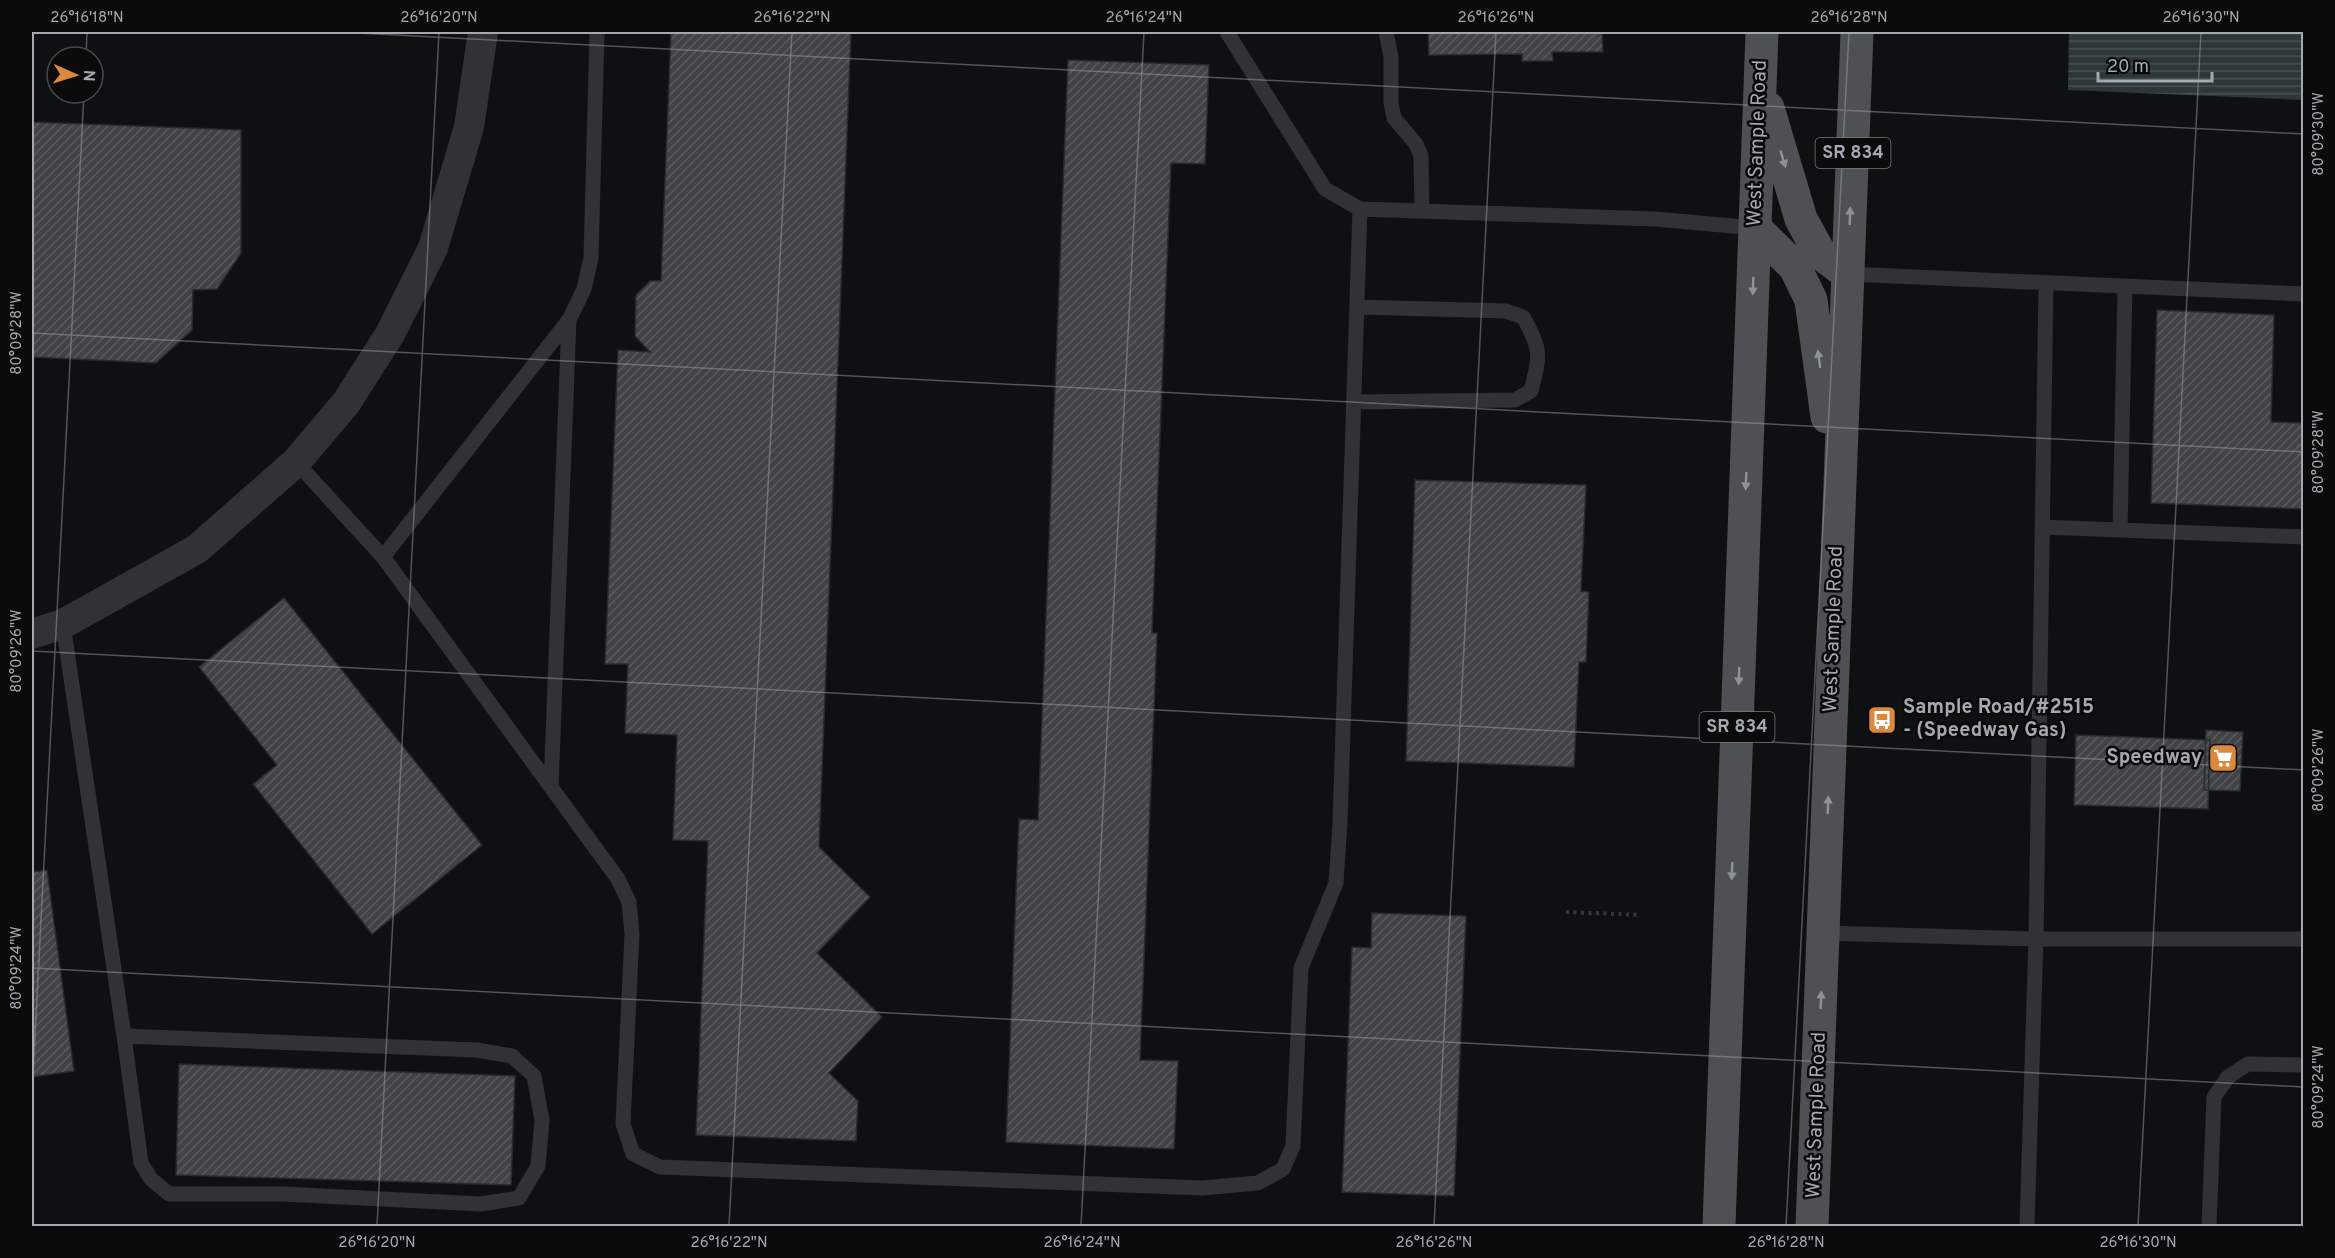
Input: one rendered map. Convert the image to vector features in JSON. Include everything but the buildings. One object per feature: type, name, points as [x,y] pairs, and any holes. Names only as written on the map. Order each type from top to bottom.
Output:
[{"type":"main road","name":"West Sample Road","points":[[1719,1227],[1762,32]]},
{"type":"main road","name":"West Sample Road","points":[[1812,1227],[1857,32]]},
{"type":"main road","points":[[1760,83],[1801,219],[1819,252],[1848,274]]},
{"type":"main road","points":[[1755,228],[1796,267],[1811,300],[1839,500]]},
{"type":"street","points":[[32,634],[63,624],[197,549],[296,462],[346,403],[390,334],[433,248],[469,127],[483,32]]},
{"type":"lane","points":[[383,557],[569,320],[584,289],[591,258],[597,32]]},
{"type":"lane","points":[[1227,32],[1325,189],[1360,209],[1655,219],[1755,228]]},
{"type":"lane","points":[[1386,32],[1391,57],[1391,103],[1394,118],[1416,144],[1421,156],[1422,211]]},
{"type":"lane","points":[[296,462],[383,557],[618,879],[629,902],[632,934],[623,1124],[633,1155],[660,1167],[1202,1188],[1258,1183],[1283,1168],[1293,1146],[1302,968],[1336,883],[1360,209]]},
{"type":"lane","points":[[1848,274],[2304,294]]},
{"type":"lane","points":[[2027,1227],[2036,939],[2046,284]]},
{"type":"lane","points":[[2120,530],[2125,287]]},
{"type":"lane","points":[[1354,402],[1515,400],[1532,392],[1540,357],[1536,340],[1523,317],[1506,311],[1357,307]]},
{"type":"lane","points":[[551,787],[569,320]]},
{"type":"lane","points":[[2042,527],[2304,537]]},
{"type":"lane","points":[[63,624],[141,1163],[151,1179],[168,1194],[283,1194],[481,1204],[519,1198],[538,1166],[542,1120],[534,1076],[512,1056],[477,1050],[124,1036]]},
{"type":"lane","points":[[1824,933],[2036,939],[2304,939]]},
{"type":"lane","points":[[2209,1227],[2214,1097],[2228,1077],[2248,1064],[2304,1065]]},
{"type":"path","points":[[1566,912],[1641,915]]},
{"type":"shaded area","points":[[2069,32],[2303,32],[2303,100],[2068,90]]},
{"type":"place","name":"Sample Road/#2515 - (Speedway Gas)","points":[[1882,720]]},
{"type":"place","name":"Speedway","points":[[2223,758]]}]
